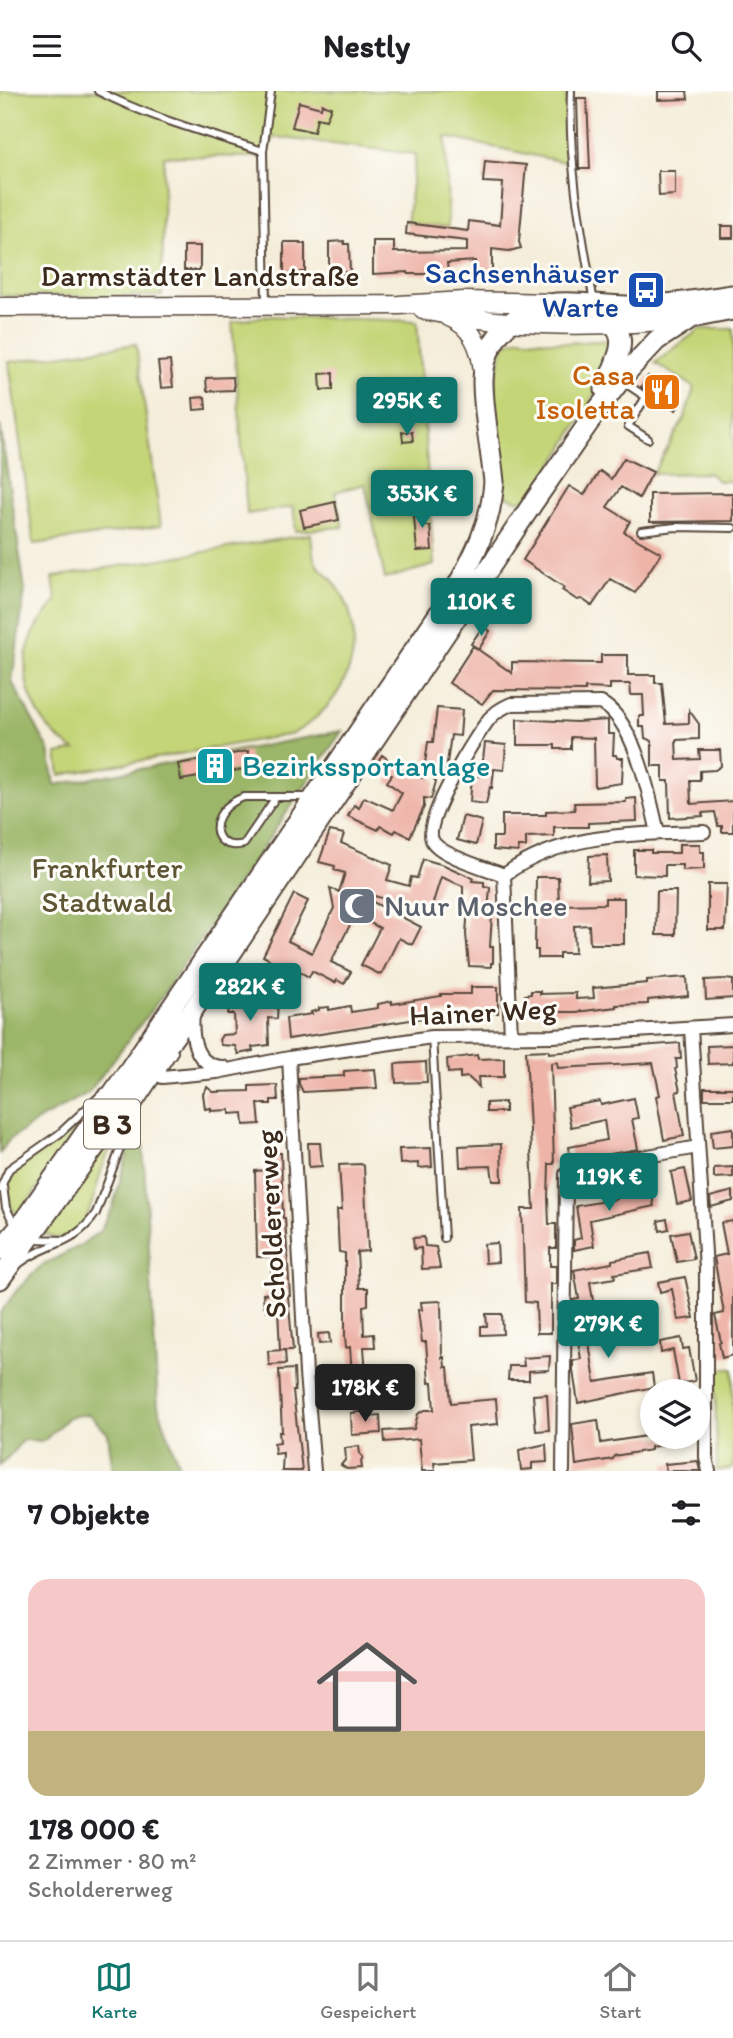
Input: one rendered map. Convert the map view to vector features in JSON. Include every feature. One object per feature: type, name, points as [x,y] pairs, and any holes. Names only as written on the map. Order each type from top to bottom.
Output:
[{"type":"main road","name":"Darmstädter Landstraße","points":[[0,307],[399,305],[477,301],[626,306],[678,303],[733,295]]},
{"type":"main road","points":[[509,322],[556,303]]},
{"type":"main road","points":[[594,304],[615,324]]},
{"type":"main road","name":"Darmstädter Landstraße","points":[[399,305],[509,322],[615,324],[691,318],[733,310]]},
{"type":"main road","points":[[439,313],[454,319],[472,334],[482,361],[483,380]]},
{"type":"main road","name":"Darmstädter Landstraße","points":[[599,408],[657,340],[691,318]]},
{"type":"main road","name":"B 3","points":[[0,1279],[25,1233],[127,1073],[455,590],[471,562],[486,528],[494,482],[483,380],[492,344],[509,322]]},
{"type":"main road","name":"B 3","points":[[0,1249],[25,1233],[190,1025],[533,503],[599,408],[621,345],[620,333],[615,324]]},
{"type":"main road","points":[[494,482],[501,499],[514,505],[533,503]]},
{"type":"street","points":[[504,875],[439,848],[431,838],[429,828],[452,778],[490,718],[501,708],[511,704],[601,703],[608,706],[621,722],[639,762],[647,783],[658,833]]},
{"type":"street","points":[[504,875],[531,859],[569,844],[612,835],[704,832]]},
{"type":"street","points":[[504,875],[511,1036]]},
{"type":"street","name":"Hainer Weg","points":[[190,1025],[192,1041],[204,1060],[215,1066],[238,1067]]},
{"type":"street","name":"Hainer Weg","points":[[162,1077],[217,1072],[289,1058],[432,1037],[511,1036],[733,1025]]},
{"type":"street","points":[[691,1028],[706,1269],[706,1457],[709,1471]]},
{"type":"street","name":"Scholdererweg","points":[[289,1058],[304,1346],[314,1471]]},
{"type":"street","points":[[563,1471],[566,1174],[570,1170],[698,1147]]},
{"type":"lane","points":[[98,91],[120,103],[180,125],[263,151]]},
{"type":"lane","points":[[266,306],[263,151],[271,91]]},
{"type":"lane","points":[[571,91],[569,124],[577,214],[594,304]]},
{"type":"lane","points":[[621,380],[646,397],[628,426],[648,439]]},
{"type":"lane","points":[[641,531],[675,527],[733,528]]},
{"type":"lane","points":[[276,797],[244,844],[227,844],[221,840],[216,831],[216,822],[223,808],[233,801],[244,797],[276,797],[314,797]]},
{"type":"lane","points":[[432,1037],[444,1235]]},
{"type":"lane","points":[[0,1279],[25,1259],[71,1238],[84,1228],[96,1213],[134,1112],[178,1047]]},
{"type":"lane","points":[[0,1189],[9,1169],[59,1134],[127,1073]]},
{"type":"lane","points":[[4,1181],[6,1208],[25,1233],[51,1241],[71,1238]]},
{"type":"green space","points":[[0,91],[566,91],[569,163],[446,137],[448,228],[407,223],[416,154],[275,137],[262,157],[164,156],[162,296],[0,296]]},
{"type":"green space","points":[[267,316],[417,321],[434,565],[385,579],[365,484],[335,492],[343,527],[296,531],[293,507],[247,514],[232,322]]},
{"type":"green space","points":[[700,329],[733,329],[733,481],[718,481],[709,473],[653,474],[685,417],[694,387],[655,363]]},
{"type":"green space","points":[[520,338],[567,343],[613,340],[616,351],[563,449],[532,495],[519,501],[504,495],[501,442],[495,410],[495,381],[504,344]]},
{"type":"green space","points":[[136,344],[161,526],[34,544],[9,362]]},
{"type":"green space","name":"Frankfurter Stadtwald","points":[[0,425],[25,590],[12,682],[49,750],[55,785],[342,731],[162,996],[88,1093],[9,1140],[0,1153]]},
{"type":"green space","points":[[311,534],[315,562],[344,598],[354,638],[346,677],[337,694],[324,709],[292,734],[60,775],[57,754],[75,750],[62,741],[41,718],[28,689],[26,673],[26,658],[32,636],[56,601],[53,577]]},
{"type":"green space","points":[[85,1116],[19,1216],[8,1200],[13,1176],[28,1161],[68,1134]]},
{"type":"green space","points":[[120,1127],[103,1166],[90,1210],[77,1232],[67,1238],[56,1238],[42,1232]]},
{"type":"green space","points":[[143,1144],[158,1406],[181,1471],[113,1471],[108,1434],[89,1414],[68,1417],[44,1441],[23,1440],[0,1466],[0,1313],[18,1289],[42,1265],[78,1247],[100,1231],[112,1209],[130,1146]]},
{"type":"green space","points":[[715,1369],[733,1369],[733,1468],[717,1471]]},
{"type":"building","points":[[658,91],[687,91],[688,99],[658,100]]},
{"type":"building","points":[[577,98],[587,98],[590,169],[579,169]]},
{"type":"building","points":[[299,102],[321,108],[322,104],[331,107],[326,120],[317,118],[314,132],[292,127]]},
{"type":"building","points":[[485,161],[526,165],[519,242],[521,248],[509,251],[492,249],[492,272],[488,274],[475,274],[475,261],[447,263],[448,272],[373,274],[373,241],[394,241],[394,252],[467,251],[467,241],[406,234],[407,223],[468,231],[469,221],[500,225],[503,183],[483,182]]},
{"type":"building","points":[[658,171],[675,171],[675,195],[659,196]]},
{"type":"building","points":[[721,226],[733,226],[733,238],[721,238]]},
{"type":"building","points":[[344,241],[344,244],[349,244],[350,272],[329,274],[329,242]]},
{"type":"building","points":[[284,242],[305,244],[305,272],[284,274]]},
{"type":"building","points":[[184,246],[200,246],[200,270],[184,270]]},
{"type":"building","points":[[170,361],[173,387],[161,388],[158,362]]},
{"type":"building","points":[[333,373],[333,389],[321,390],[320,374]]},
{"type":"building","points":[[648,376],[681,402],[676,410],[641,387]]},
{"type":"building","points":[[233,377],[234,390],[207,391],[206,378]]},
{"type":"building","points":[[205,397],[206,409],[194,410],[193,398]]},
{"type":"building","points":[[402,432],[412,432],[413,441],[403,442]]},
{"type":"building","points":[[624,458],[653,472],[639,498],[621,487],[607,507],[630,521],[624,532],[661,553],[635,593],[610,579],[592,606],[562,590],[564,587],[523,560],[569,486],[584,495],[600,471],[611,479]]},
{"type":"building","points":[[733,493],[733,521],[650,522],[650,494]]},
{"type":"building","points":[[335,502],[339,520],[304,527],[300,510]]},
{"type":"building","points":[[423,505],[425,526],[430,526],[432,550],[417,551],[413,506]]},
{"type":"building","points":[[483,626],[490,631],[479,649],[471,644]]},
{"type":"building","points":[[473,646],[512,673],[512,662],[601,663],[601,655],[628,655],[628,675],[655,675],[655,683],[662,683],[666,724],[689,723],[689,710],[699,724],[699,739],[676,740],[677,760],[700,759],[699,750],[720,750],[721,766],[715,770],[700,771],[700,780],[690,780],[691,804],[733,801],[733,832],[722,832],[715,812],[702,813],[703,816],[670,818],[669,781],[663,781],[663,766],[652,766],[652,741],[645,738],[644,727],[639,727],[639,716],[644,716],[643,695],[631,695],[630,684],[610,684],[610,689],[585,688],[585,691],[493,690],[482,704],[449,683]]},
{"type":"building","points":[[437,708],[462,710],[460,736],[451,735],[446,770],[426,767],[436,782],[431,799],[424,798],[424,807],[410,837],[380,826],[378,830],[348,816],[354,805],[359,808],[364,797],[393,810],[402,793],[387,782],[392,775],[376,764],[382,755],[408,774],[423,778],[428,742],[433,742]]},
{"type":"building","points":[[517,719],[576,722],[608,720],[608,734],[614,734],[613,755],[623,758],[622,783],[595,787],[594,738],[571,737],[571,749],[555,749],[555,745],[517,745]]},
{"type":"building","points":[[485,743],[506,745],[504,770],[494,769],[492,788],[490,787],[486,804],[470,802],[472,776],[481,776]]},
{"type":"building","name":"Bezirkssportanlage","points":[[248,751],[251,768],[181,780],[178,764]]},
{"type":"building","points":[[636,798],[637,821],[588,823],[588,827],[554,827],[554,836],[526,837],[526,847],[518,847],[518,852],[493,850],[493,837],[502,837],[502,815],[546,815],[546,811],[575,810],[574,803],[626,802],[626,799]]},
{"type":"building","points":[[463,816],[482,821],[476,845],[457,840]]},
{"type":"building","points":[[330,831],[344,834],[341,843],[392,865],[387,880],[409,886],[411,877],[417,878],[423,859],[444,865],[473,878],[472,881],[484,882],[484,886],[490,887],[488,913],[492,914],[491,967],[469,966],[466,934],[468,907],[463,907],[463,886],[441,877],[430,912],[371,895],[369,900],[421,927],[412,945],[399,938],[381,975],[361,965],[380,928],[355,915],[331,962],[351,972],[344,984],[337,980],[335,983],[312,971],[309,977],[300,972],[292,987],[286,984],[281,995],[257,982],[269,959],[263,956],[294,894],[308,901],[288,941],[312,953],[334,908],[330,888],[339,892],[345,873],[334,870],[335,866],[319,862]]},
{"type":"building","points":[[679,844],[700,844],[700,852],[704,852],[704,869],[682,870],[682,865],[665,865],[665,876],[634,875],[634,850],[679,853]]},
{"type":"building","points":[[607,855],[608,881],[588,882],[589,856]]},
{"type":"building","points":[[536,877],[558,877],[559,905],[605,904],[605,898],[624,898],[624,944],[590,944],[589,925],[574,926],[575,953],[559,953],[559,958],[538,958],[538,950],[535,950]]},
{"type":"building","points":[[708,884],[727,884],[725,930],[708,930]]},
{"type":"building","points":[[657,891],[676,891],[675,935],[656,935]]},
{"type":"building","points":[[687,977],[688,996],[648,1000],[648,1004],[616,1005],[576,1012],[525,1012],[525,995],[531,994],[531,991],[540,991],[540,994],[576,993],[576,999],[594,998],[593,988]]},
{"type":"building","points":[[705,980],[733,980],[733,998],[706,1000]]},
{"type":"building","points":[[471,987],[498,987],[498,1013],[430,1013],[430,1017],[288,1039],[286,1018],[312,1014],[311,1012],[319,1008],[329,1007],[329,1010],[350,1006],[351,1012],[378,1008],[378,1004],[392,1001],[392,1004],[441,994],[471,994]]},
{"type":"building","points":[[231,994],[242,995],[242,998],[278,1001],[277,1019],[268,1018],[269,1045],[252,1047],[253,1051],[238,1054],[235,1046],[221,1045],[219,1040],[222,1035],[235,1034],[234,1014],[228,1014]]},
{"type":"building","points":[[680,1043],[681,1059],[676,1059],[675,1069],[684,1136],[664,1140],[656,1096],[660,1095],[653,1063],[558,1068],[557,1062],[551,1063],[554,1164],[549,1164],[548,1198],[549,1224],[556,1224],[556,1248],[550,1248],[550,1266],[556,1266],[556,1284],[551,1284],[551,1333],[537,1333],[536,1303],[525,1302],[522,1209],[534,1209],[526,1051],[549,1050],[549,1053]]},
{"type":"building","points":[[733,1045],[733,1063],[708,1064],[707,1046]]},
{"type":"building","points":[[477,1055],[478,1059],[504,1058],[504,1077],[478,1077],[479,1087],[468,1077],[460,1078],[460,1072],[448,1073],[447,1059]]},
{"type":"building","points":[[426,1062],[427,1082],[396,1083],[395,1064]]},
{"type":"building","points":[[375,1069],[377,1088],[303,1092],[299,1084],[299,1078],[344,1076],[344,1071]]},
{"type":"building","points":[[277,1085],[278,1100],[271,1100],[271,1104],[258,1104],[260,1124],[244,1125],[243,1113],[230,1114],[230,1110],[205,1109],[203,1094],[207,1087],[213,1092],[249,1091],[249,1086]]},
{"type":"building","points":[[704,1088],[733,1088],[733,1099],[704,1099]]},
{"type":"building","points":[[634,1098],[638,1118],[632,1119],[638,1149],[571,1161],[569,1147],[607,1140],[604,1120],[571,1127],[567,1107],[600,1101],[601,1105]]},
{"type":"building","points":[[505,1102],[505,1112],[486,1112],[486,1103]]},
{"type":"building","points":[[733,1128],[733,1146],[713,1148],[711,1131]]},
{"type":"building","points":[[308,1143],[320,1143],[322,1166],[309,1167]]},
{"type":"building","points":[[501,1144],[502,1181],[493,1181],[491,1166],[460,1167],[459,1146]]},
{"type":"building","points":[[431,1148],[432,1167],[418,1168],[418,1163],[400,1164],[399,1149]]},
{"type":"building","points":[[267,1153],[281,1153],[293,1350],[280,1350],[278,1310],[267,1311],[267,1306],[264,1306],[263,1294],[273,1293],[270,1257],[257,1257],[255,1171],[268,1170]]},
{"type":"building","points":[[339,1165],[364,1166],[368,1251],[357,1252],[359,1288],[368,1288],[368,1305],[363,1306],[364,1335],[374,1334],[375,1347],[364,1347],[367,1388],[353,1389],[350,1347],[346,1348],[345,1336],[345,1253],[339,1252],[337,1210],[342,1210]]},
{"type":"building","points":[[733,1167],[733,1177],[714,1178],[714,1168]]},
{"type":"building","points":[[685,1169],[692,1201],[677,1204],[671,1172]]},
{"type":"building","points":[[651,1189],[654,1206],[590,1220],[594,1246],[574,1250],[574,1240],[581,1238],[576,1206],[617,1199],[617,1195]]},
{"type":"building","points":[[733,1191],[733,1201],[711,1207],[710,1197]]},
{"type":"building","points":[[667,1219],[669,1229],[660,1231],[658,1221]]},
{"type":"building","points":[[733,1221],[733,1355],[722,1358],[715,1315],[724,1313],[714,1257],[727,1254],[721,1223]]},
{"type":"building","points":[[688,1231],[694,1259],[677,1262],[671,1234]]},
{"type":"building","points":[[424,1237],[425,1246],[436,1247],[440,1268],[422,1269],[421,1248],[414,1249],[413,1238]]},
{"type":"building","points":[[497,1243],[498,1262],[485,1263],[484,1244]]},
{"type":"building","points":[[650,1253],[653,1268],[614,1274],[615,1278],[590,1282],[594,1307],[573,1310],[573,1300],[579,1299],[574,1270]]},
{"type":"building","points":[[685,1277],[694,1318],[678,1320],[672,1289],[660,1292],[658,1282]]},
{"type":"building","points":[[441,1301],[442,1358],[444,1357],[445,1367],[448,1367],[451,1403],[496,1399],[498,1424],[468,1427],[471,1460],[434,1463],[435,1471],[422,1471],[419,1439],[385,1442],[384,1431],[414,1429],[418,1414],[425,1410],[434,1410],[426,1342],[422,1342],[418,1310],[422,1310],[421,1302]]},
{"type":"building","points":[[652,1313],[654,1329],[589,1342],[595,1382],[652,1373],[653,1379],[640,1379],[640,1390],[578,1403],[573,1361],[581,1359],[576,1328]]},
{"type":"building","points":[[486,1314],[502,1314],[503,1334],[481,1335],[481,1326],[487,1326]]},
{"type":"building","points":[[329,1333],[330,1343],[319,1344],[318,1334]]},
{"type":"building","points":[[681,1338],[683,1349],[689,1348],[695,1379],[678,1379],[673,1350],[661,1353],[660,1342]]},
{"type":"building","points":[[285,1350],[286,1364],[269,1365],[268,1351]]},
{"type":"building","points":[[550,1356],[549,1370],[529,1371],[529,1380],[508,1380],[509,1366],[524,1366],[523,1358]]},
{"type":"building","points":[[294,1369],[293,1391],[302,1471],[282,1471],[283,1453],[275,1454],[274,1443],[280,1442],[279,1432],[282,1432],[279,1370]]},
{"type":"building","points":[[547,1394],[549,1430],[536,1431],[533,1395]]},
{"type":"building","points":[[369,1411],[370,1416],[380,1415],[381,1433],[352,1435],[351,1413]]},
{"type":"building","points":[[598,1420],[601,1443],[640,1437],[640,1449],[651,1450],[576,1465],[572,1424]]},
{"type":"building","points":[[546,1444],[547,1462],[532,1463],[532,1469],[521,1470],[519,1450]]},
{"type":"building","points":[[359,1446],[363,1457],[362,1468],[347,1469],[341,1465],[346,1459],[345,1448]]},
{"type":"building","points":[[698,1461],[700,1471],[666,1471],[665,1464]]},
{"type":"place","name":"Sachsenhäuser Warte","points":[[646,290]]},
{"type":"place","name":"Casa Isoletta","points":[[662,392]]},
{"type":"place","name":"Bezirkssportanlage","points":[[215,766]]},
{"type":"place","name":"Nuur Moschee","points":[[357,906]]}]
